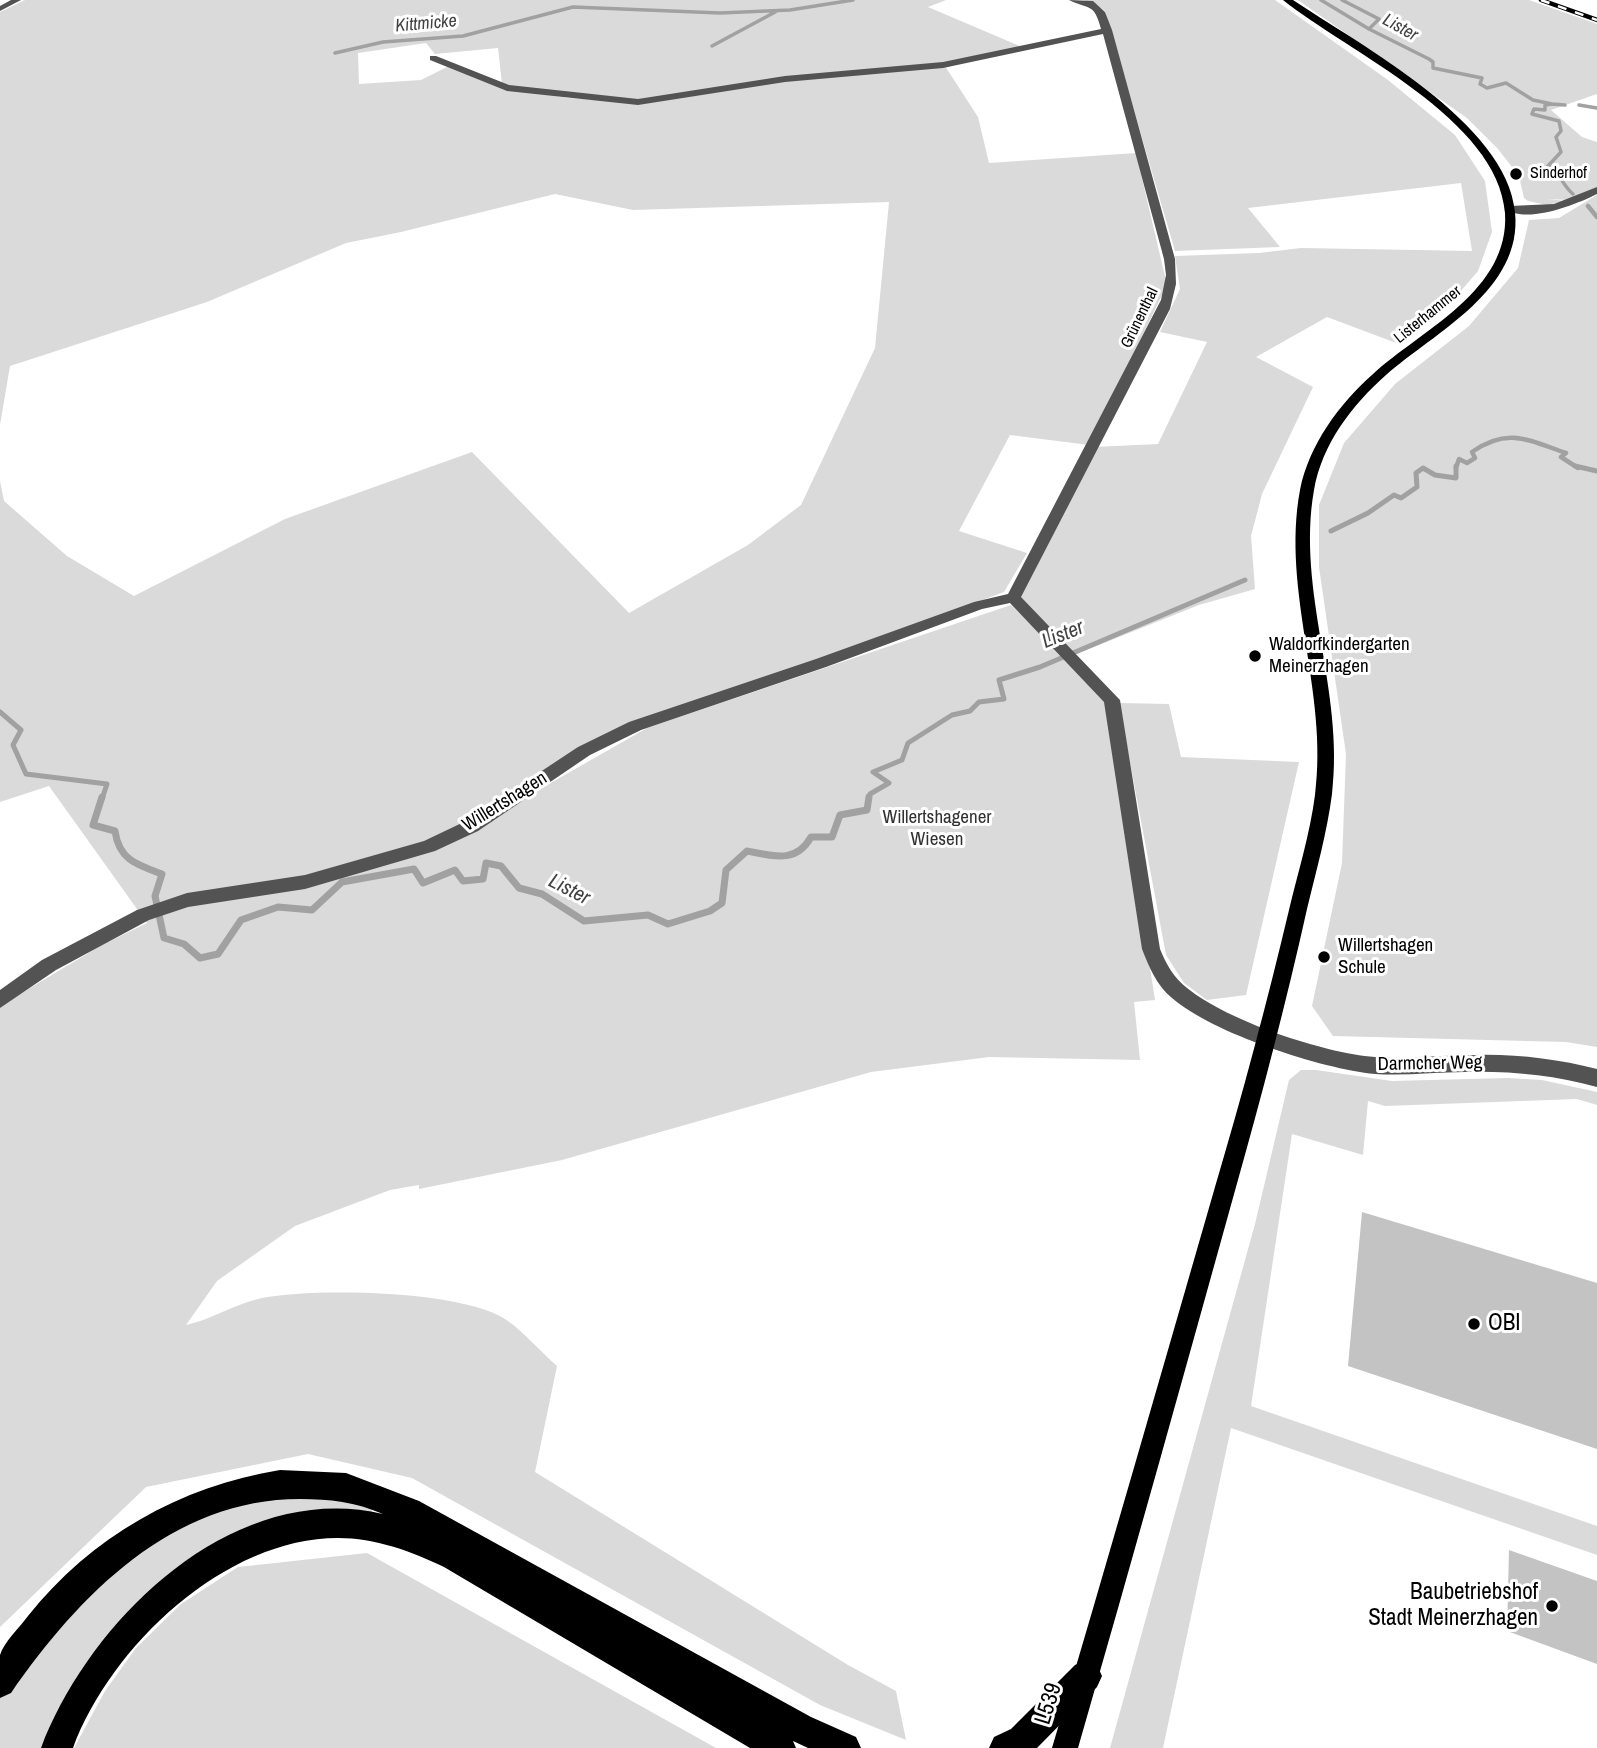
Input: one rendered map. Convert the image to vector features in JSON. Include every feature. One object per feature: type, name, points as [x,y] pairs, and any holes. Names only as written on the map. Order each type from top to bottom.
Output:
[{"type":"highway","points":[[0,1682],[51,1613],[100,1565],[147,1530],[202,1503],[249,1489],[297,1483],[349,1487],[409,1511],[788,1721],[845,1748]]},
{"type":"highway","points":[[57,1748],[98,1670],[139,1620],[186,1578],[243,1545],[296,1527],[340,1523],[395,1531],[470,1564],[671,1680],[780,1748]]},
{"type":"highway","points":[[1005,1748],[1022,1740],[1086,1676]]},
{"type":"main road","name":"Listerhammer","points":[[1267,1034],[1290,948],[1325,789],[1326,733],[1305,599],[1300,531],[1307,483],[1323,445],[1349,405],[1381,372],[1460,313],[1489,281],[1507,243],[1510,209],[1495,164],[1470,132],[1412,85],[1287,0]]},
{"type":"main road","name":"L539","points":[[1065,1748],[1267,1034]]},
{"type":"street","points":[[0,9],[17,0]]},
{"type":"street","points":[[433,58],[507,88],[638,102],[785,79],[943,65],[1108,30],[1101,12],[1090,3],[1073,0]]},
{"type":"street","name":"Grünenthal","points":[[1013,598],[1173,287],[1170,255],[1163,242],[1108,30]]},
{"type":"street","points":[[1510,209],[1553,210],[1574,203],[1597,190]]},
{"type":"street","name":"Darmcher Weg","points":[[1013,598],[1112,700],[1151,949],[1161,974],[1180,993],[1208,1013],[1331,1057],[1362,1064],[1529,1064],[1597,1077]]},
{"type":"street","name":"Willertshagen","points":[[0,1000],[49,965],[167,905],[211,896],[270,890],[429,846],[472,826],[584,751],[635,726],[821,663],[979,605],[1013,598]]},
{"type":"green space","name":"Willertshagener Wiesen","points":[[25,0],[946,0],[928,7],[1022,47],[943,64],[784,78],[639,100],[512,87],[502,84],[498,48],[435,54],[426,43],[358,53],[359,84],[421,80],[449,66],[506,89],[569,98],[643,103],[785,81],[945,66],[978,117],[989,163],[1136,153],[1167,285],[1089,445],[1010,435],[959,531],[1027,553],[1004,592],[820,660],[639,721],[582,747],[465,823],[442,845],[647,728],[1011,605],[1101,689],[1110,713],[1155,1000],[1134,1002],[1140,1060],[989,1057],[871,1072],[562,1160],[419,1189],[419,1185],[390,1190],[295,1226],[217,1281],[186,1325],[252,1300],[316,1293],[422,1297],[484,1309],[505,1319],[557,1366],[535,1472],[848,1665],[896,1691],[906,1740],[820,1705],[412,1478],[308,1454],[146,1487],[0,1627],[0,1006],[102,945],[147,923],[49,786],[0,802],[0,481],[4,501],[67,556],[134,596],[285,519],[472,452],[629,613],[748,545],[801,505],[875,348],[889,202],[633,210],[555,194],[346,243],[207,302],[10,366],[0,425],[0,12]]},
{"type":"green space","points":[[1083,0],[1275,0],[1388,80],[1455,135],[1485,181],[1492,232],[1478,271],[1448,306],[1399,344],[1327,317],[1256,357],[1313,387],[1262,494],[1251,536],[1255,589],[1199,605],[1074,655],[1018,598],[1094,447],[1158,444],[1207,342],[1160,332],[1180,289],[1175,256],[1259,253],[1301,248],[1472,251],[1461,183],[1248,208],[1280,247],[1175,251],[1105,11],[1094,3]]},
{"type":"green space","points":[[1298,0],[1529,0],[1597,24],[1597,94],[1551,110],[1582,137],[1597,142],[1597,188],[1570,200],[1547,199],[1566,201],[1547,205],[1528,201],[1524,198],[1519,176],[1498,149],[1467,118]]},
{"type":"green space","points":[[1597,195],[1597,1047],[1566,1042],[1333,1036],[1312,1006],[1342,863],[1346,754],[1319,567],[1319,505],[1344,443],[1395,384],[1469,326],[1518,268],[1529,220],[1559,218]]},
{"type":"green space","points":[[1119,703],[1169,704],[1181,757],[1299,762],[1246,995],[1207,1000],[1184,983],[1166,955]]},
{"type":"green space","points":[[1301,1070],[1392,1081],[1508,1078],[1542,1080],[1597,1092],[1597,1105],[1577,1099],[1385,1106],[1368,1101],[1363,1155],[1292,1134],[1251,1406],[1597,1526],[1597,1555],[1231,1428],[1163,1748],[1110,1748],[1255,1224],[1289,1080]]},
{"type":"green space","points":[[332,1496],[373,1508],[369,1518],[211,1548],[43,1748],[0,1748],[0,1696],[49,1636],[141,1544],[235,1499]]},
{"type":"green space","points":[[367,1553],[716,1748],[74,1748],[105,1691],[136,1648],[181,1604],[238,1567]]},
{"type":"building","name":"OBI","points":[[1362,1212],[1597,1283],[1597,1449],[1348,1366]]},
{"type":"building","name":"Baubetriebshof Stadt Meinerzhagen","points":[[1509,1550],[1597,1581],[1597,1664],[1507,1631]]},
{"type":"waterway","name":"Kittmicke","points":[[335,53],[383,42],[463,36],[573,7],[720,13],[790,10],[853,0]]},
{"type":"waterway","points":[[1321,0],[1369,29]]},
{"type":"waterway","name":"Lister","points":[[1342,0],[1379,19],[1369,29]]},
{"type":"waterway","points":[[712,46],[777,11]]},
{"type":"waterway","name":"Lister","points":[[1369,29],[1429,59],[1433,62],[1433,68],[1482,78],[1480,84],[1487,88],[1506,83],[1533,100],[1552,104]]},
{"type":"waterway","points":[[1552,104],[1565,105]]},
{"type":"waterway","name":"Lister","points":[[1552,104],[1545,105],[1545,110],[1534,109],[1532,114],[1559,121],[1561,131],[1556,137],[1561,152],[1548,166],[1573,194]]},
{"type":"waterway","points":[[1579,105],[1597,108]]},
{"type":"waterway","name":"Lister","points":[[1588,206],[1597,217]]},
{"type":"waterway","name":"Lister","points":[[1456,468],[1459,459],[1467,463],[1475,458],[1472,452],[1485,444],[1508,438],[1529,440],[1566,453],[1561,457],[1578,468]]},
{"type":"waterway","name":"Lister","points":[[1575,466],[1597,471]]},
{"type":"waterway","name":"Lister","points":[[1331,531],[1368,513],[1394,495],[1401,498],[1417,487],[1416,473],[1423,468],[1435,475],[1456,478],[1456,468]]},
{"type":"waterway","name":"Lister","points":[[869,799],[870,794],[889,783],[873,772],[902,760],[908,743],[952,715],[970,711],[979,702],[1004,699],[999,680],[1040,667],[1245,580]]},
{"type":"waterway","name":"Lister","points":[[0,712],[21,730],[13,745],[26,774],[107,784],[102,799]]},
{"type":"waterway","name":"Lister","points":[[102,797],[93,825],[115,831],[125,855],[137,864],[162,874],[155,896],[164,938],[184,944],[200,958],[218,954],[241,920],[278,907],[312,910],[342,882],[414,869],[423,883],[455,870],[463,881],[483,879],[486,863],[501,866],[519,888],[542,894],[584,921],[648,915],[668,924],[710,911],[722,903],[726,870],[747,851],[766,855],[791,855],[805,846],[811,837],[832,837],[840,815],[867,810],[869,797]]},
{"type":"railway","points":[[1541,0],[1597,20]]},
{"type":"place","name":"Sinderhof","points":[[1516,174]]},
{"type":"place","name":"Waldorfkindergarten Meinerzhagen","points":[[1255,656]]},
{"type":"place","name":"Willertshagen Schule","points":[[1324,957]]},
{"type":"place","name":"OBI","points":[[1474,1324]]},
{"type":"place","name":"Baubetriebshof Stadt Meinerzhagen","points":[[1552,1606]]}]
